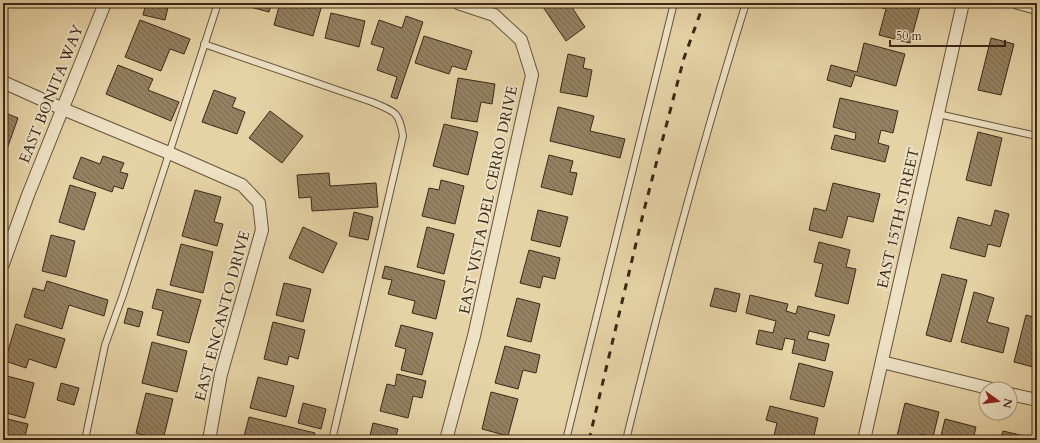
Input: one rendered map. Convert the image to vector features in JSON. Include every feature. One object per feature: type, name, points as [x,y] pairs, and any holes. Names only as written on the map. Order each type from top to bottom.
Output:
[{"type":"street","name":"EAST BONITA WAY","points":[[3,264],[28,194],[105,3]]},
{"type":"street","name":"EAST VISTA DEL CERRO DRIVE","points":[[446,440],[474,336],[532,75],[521,40],[494,15],[458,3]]},
{"type":"street","name":"EAST 15TH STREET","points":[[864,440],[963,3]]},
{"type":"street","points":[[1018,3],[1037,8]]},
{"type":"street","name":"EAST ENCANTO DRIVE","points":[[3,82],[242,185],[259,203],[262,230],[221,374],[208,440]]},
{"type":"street","points":[[882,362],[978,386]]},
{"type":"street","points":[[1018,396],[1037,400]]},
{"type":"lane","points":[[85,440],[105,345],[218,3]]},
{"type":"lane","points":[[566,440],[674,3]]},
{"type":"lane","points":[[626,440],[654,324],[688,199],[717,96],[746,3]]},
{"type":"lane","points":[[204,44],[372,102],[394,111],[400,121],[403,136],[332,440]]},
{"type":"lane","points":[[938,114],[1037,136]]},
{"type":"building","points":[[146,3],[169,3],[165,20],[143,15]]},
{"type":"building","points":[[235,3],[272,3],[269,12]]},
{"type":"building","points":[[280,3],[314,3],[322,5],[313,36],[274,25]]},
{"type":"building","points":[[569,3],[585,27],[566,41],[541,4]]},
{"type":"building","points":[[865,3],[921,3],[910,43],[879,35],[886,9]]},
{"type":"building","points":[[331,13],[365,21],[359,47],[325,38]]},
{"type":"building","points":[[406,16],[423,22],[397,99],[391,97],[397,77],[377,70],[384,48],[371,44],[379,20],[402,28]]},
{"type":"building","points":[[140,20],[190,39],[184,54],[170,49],[161,71],[125,57]]},
{"type":"building","points":[[424,36],[472,51],[466,70],[452,66],[449,74],[415,63]]},
{"type":"building","points":[[991,38],[1014,44],[1001,95],[978,90]]},
{"type":"building","points":[[864,43],[905,54],[896,86],[855,75],[851,87],[827,80],[831,65],[857,72]]},
{"type":"building","points":[[568,54],[585,58],[583,68],[592,70],[587,97],[560,92]]},
{"type":"building","points":[[118,65],[153,79],[148,90],[179,102],[171,121],[106,94]]},
{"type":"building","points":[[458,78],[495,84],[492,104],[481,102],[477,122],[451,118]]},
{"type":"building","points":[[214,90],[236,98],[232,107],[245,112],[237,134],[202,122]]},
{"type":"building","points":[[840,98],[898,111],[893,133],[881,130],[878,143],[889,146],[885,162],[831,149],[835,135],[855,140],[856,133],[833,127]]},
{"type":"building","points":[[558,107],[594,116],[590,131],[625,139],[620,158],[550,141]]},
{"type":"building","points":[[270,111],[303,136],[282,163],[249,138]]},
{"type":"building","points":[[3,112],[18,118],[7,149],[3,147]]},
{"type":"building","points":[[444,124],[478,132],[468,175],[433,166]]},
{"type":"building","points":[[978,132],[1002,138],[991,186],[966,180]]},
{"type":"building","points":[[549,155],[573,161],[570,172],[577,173],[572,195],[541,187]]},
{"type":"building","points":[[103,156],[124,163],[120,172],[128,174],[123,189],[114,186],[112,192],[73,178],[81,157],[100,164]]},
{"type":"building","points":[[329,173],[330,186],[376,183],[378,207],[312,211],[311,197],[299,198],[297,175]]},
{"type":"building","points":[[441,180],[464,186],[455,224],[422,216],[429,188],[439,190]]},
{"type":"building","points":[[833,183],[880,194],[873,222],[848,216],[842,238],[809,230],[814,208],[826,211]]},
{"type":"building","points":[[70,185],[96,193],[84,230],[59,222]]},
{"type":"building","points":[[195,190],[221,197],[214,222],[223,224],[217,246],[182,236]]},
{"type":"building","points":[[538,210],[568,217],[560,247],[531,240]]},
{"type":"building","points":[[995,210],[1009,214],[1000,247],[988,244],[985,257],[950,248],[958,217],[991,226]]},
{"type":"building","points":[[354,212],[373,217],[368,240],[349,236]]},
{"type":"building","points":[[303,227],[337,243],[323,273],[289,258]]},
{"type":"building","points":[[427,227],[454,234],[444,274],[417,267]]},
{"type":"building","points":[[51,235],[75,241],[66,277],[42,271]]},
{"type":"building","points":[[819,242],[850,250],[846,267],[856,269],[848,304],[815,296],[823,264],[814,262]]},
{"type":"building","points":[[181,244],[213,252],[203,293],[170,285]]},
{"type":"building","points":[[529,250],[560,258],[555,279],[543,276],[540,288],[520,283]]},
{"type":"building","points":[[385,266],[445,281],[436,319],[412,313],[415,301],[388,294],[392,280],[382,278]]},
{"type":"building","points":[[942,274],[967,280],[951,342],[926,335]]},
{"type":"building","points":[[47,281],[108,300],[104,316],[69,305],[62,329],[24,317],[33,288],[44,291]]},
{"type":"building","points":[[284,283],[311,289],[303,322],[276,315]]},
{"type":"building","points":[[715,288],[740,294],[736,312],[710,306]]},
{"type":"building","points":[[157,289],[201,300],[189,343],[157,335],[163,311],[152,308]]},
{"type":"building","points":[[974,292],[994,298],[987,322],[1009,328],[1003,353],[961,342]]},
{"type":"building","points":[[750,295],[788,304],[786,311],[796,314],[798,306],[835,315],[829,336],[809,331],[807,339],[829,344],[825,361],[792,353],[795,340],[785,338],[782,350],[756,344],[759,330],[773,333],[776,321],[746,313]]},
{"type":"building","points":[[517,298],[540,304],[531,342],[507,336]]},
{"type":"building","points":[[128,308],[143,312],[139,327],[124,323]]},
{"type":"building","points":[[1026,315],[1037,318],[1037,368],[1014,362]]},
{"type":"building","points":[[273,322],[305,330],[298,359],[289,356],[287,365],[264,359]]},
{"type":"building","points":[[16,324],[65,339],[56,368],[29,359],[26,368],[5,361]]},
{"type":"building","points":[[401,325],[433,333],[422,375],[401,370],[406,349],[395,346]]},
{"type":"building","points":[[152,342],[187,351],[177,392],[142,383]]},
{"type":"building","points":[[505,346],[540,355],[536,373],[523,370],[518,389],[495,383]]},
{"type":"building","points":[[799,363],[833,372],[824,407],[790,399]]},
{"type":"building","points":[[397,374],[426,381],[422,398],[413,396],[408,418],[380,411],[387,384],[395,386]]},
{"type":"building","points":[[7,376],[34,383],[25,418],[3,412],[3,391]]},
{"type":"building","points":[[258,377],[294,386],[286,417],[250,408]]},
{"type":"building","points":[[61,383],[79,388],[74,405],[57,400]]},
{"type":"building","points":[[491,392],[518,399],[508,436],[482,429]]},
{"type":"building","points":[[146,393],[173,399],[163,440],[136,433]]},
{"type":"building","points":[[303,403],[326,409],[321,429],[298,423]]},
{"type":"building","points":[[905,403],[939,412],[933,437],[921,434],[919,440],[896,440]]},
{"type":"building","points":[[770,406],[818,418],[813,440],[773,440],[777,423],[766,420]]},
{"type":"building","points":[[249,417],[315,433],[314,440],[243,440]]},
{"type":"building","points":[[3,418],[28,424],[24,440],[3,440]]},
{"type":"building","points":[[945,419],[976,427],[973,440],[940,440]]},
{"type":"building","points":[[373,423],[398,429],[395,439],[398,440],[369,440]]},
{"type":"building","points":[[1003,431],[1033,438],[1033,440],[1000,440]]},
{"type":"railway","points":[[589,440],[644,210],[684,58],[704,3]]}]
